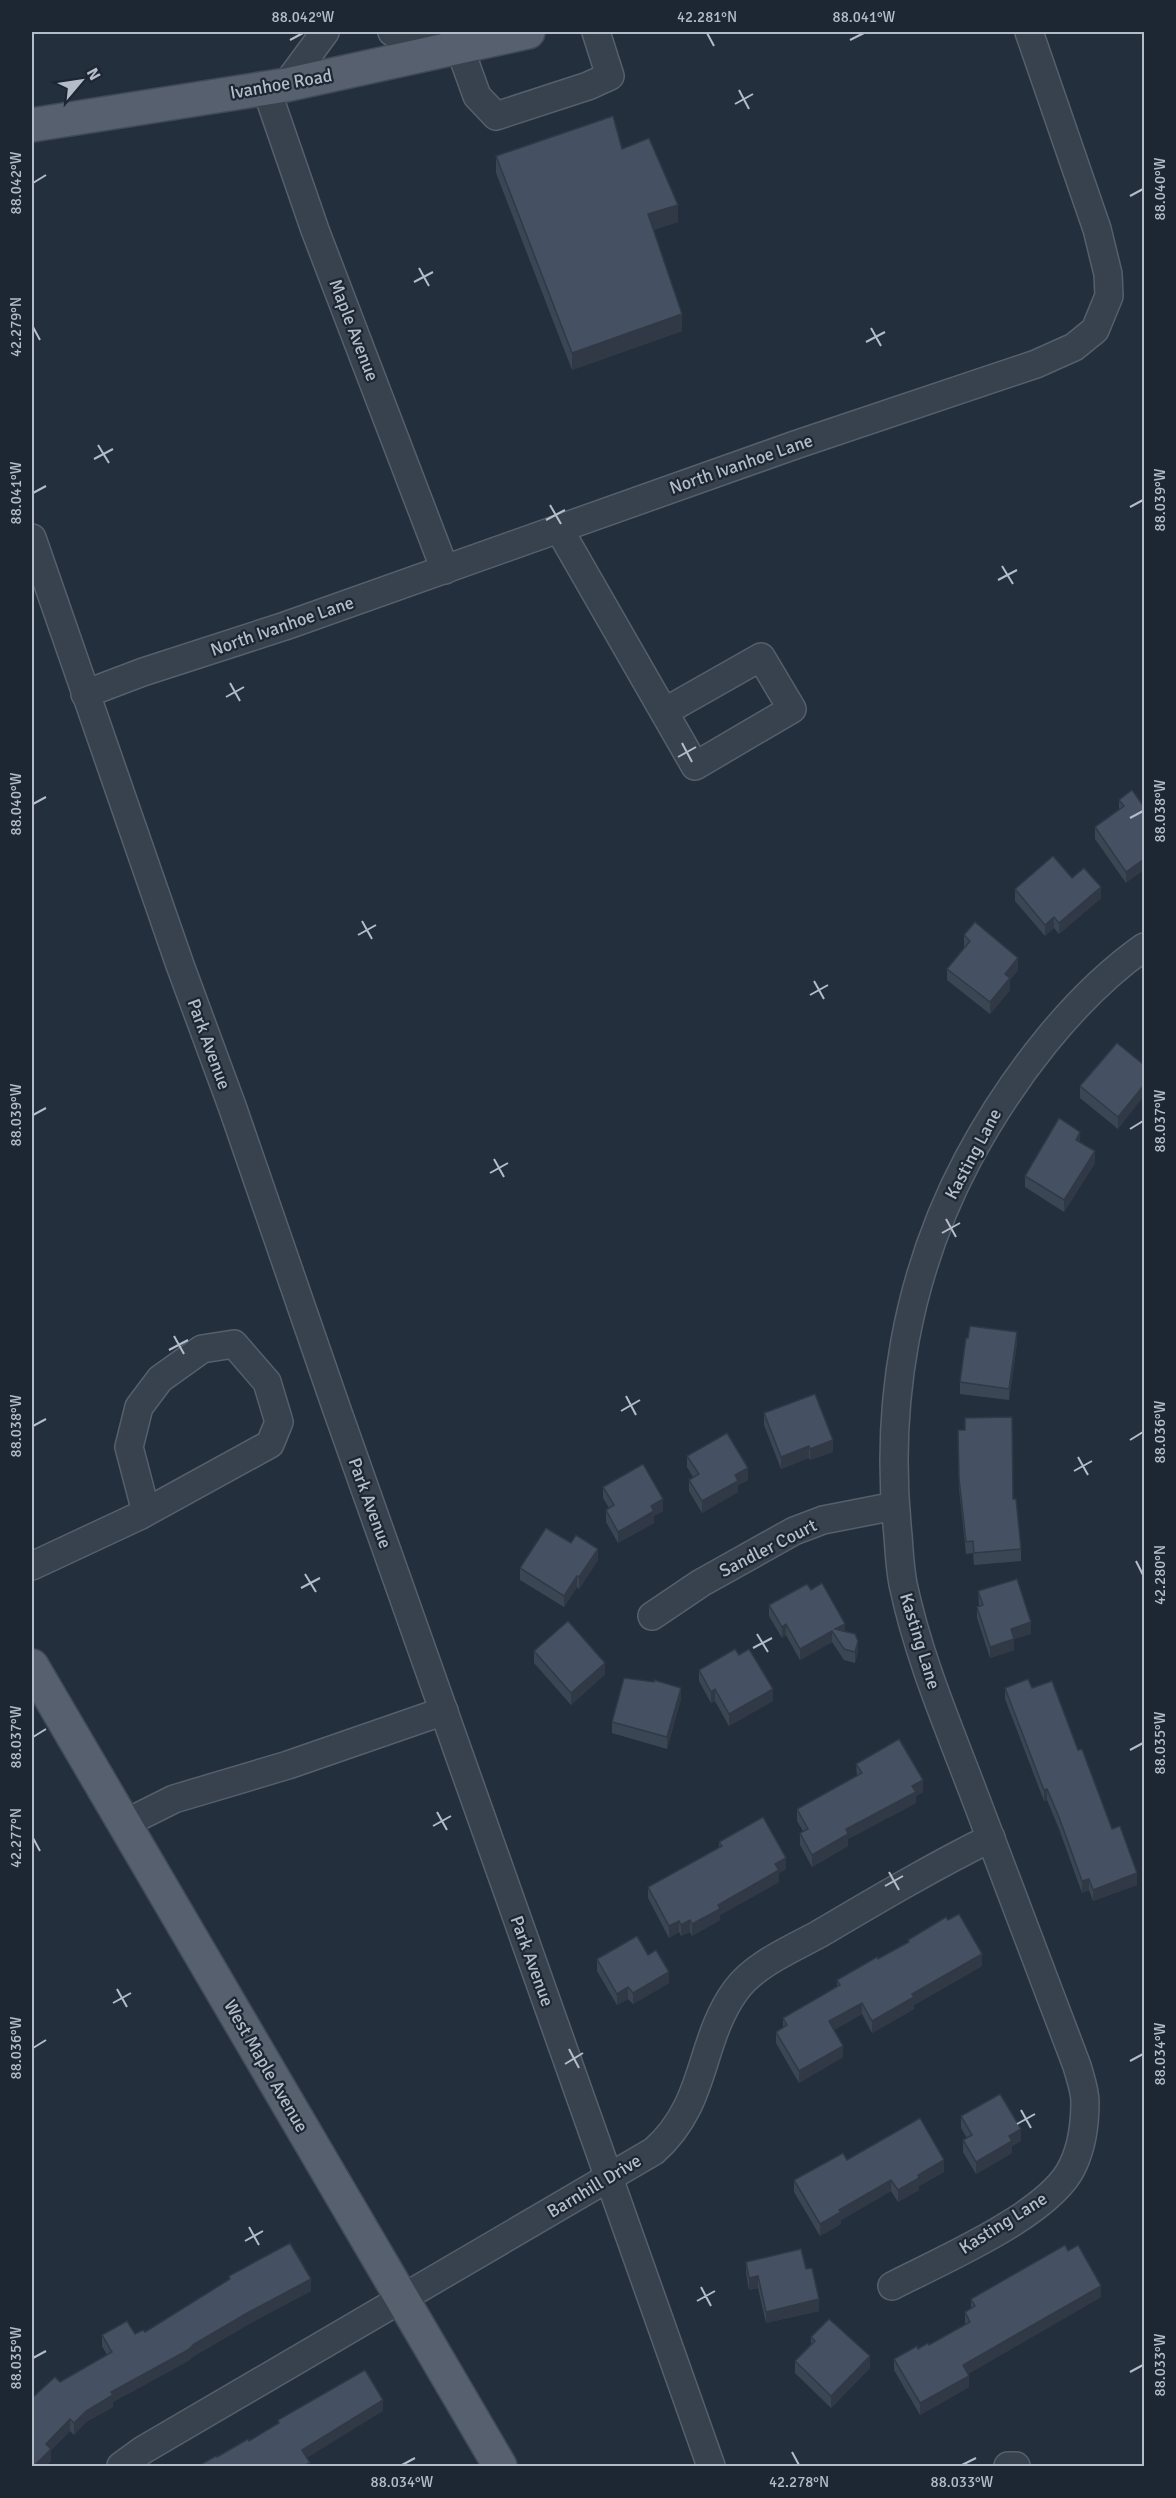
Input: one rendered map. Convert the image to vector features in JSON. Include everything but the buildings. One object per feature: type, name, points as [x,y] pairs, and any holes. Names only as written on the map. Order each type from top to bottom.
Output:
[{"type":"main road","name":"Ivanhoe Road","points":[[32,125],[276,87],[528,32]]},
{"type":"main road","name":"West Maple Avenue","points":[[32,1666],[500,2466]]},
{"type":"street","points":[[276,87],[325,32]]},
{"type":"street","points":[[392,32],[454,48],[477,96],[496,116],[588,86],[610,76],[596,32]]},
{"type":"street","name":"North Ivanhoe Lane","points":[[85,694],[143,672],[285,626],[445,570],[795,445],[1036,364],[1074,347],[1095,330],[1109,296],[1108,274],[1097,229],[1029,32]]},
{"type":"street","name":"Maple Avenue","points":[[276,87],[315,230],[445,570]]},
{"type":"street","points":[[559,529],[664,712],[696,766],[792,709],[761,657],[664,712]]},
{"type":"street","name":"Park Avenue","points":[[32,538],[85,694],[590,2122],[607,2179],[711,2466]]},
{"type":"street","name":"Kasting Lane","points":[[892,2286],[999,2230],[1038,2205],[1061,2183],[1073,2166],[1081,2141],[1086,2100],[1077,2066],[921,1655],[903,1581],[895,1506],[895,1413],[902,1349],[918,1280],[954,1185],[993,1113],[1045,1042],[1102,982],[1144,947]]},
{"type":"street","points":[[32,1566],[146,1512],[270,1444],[279,1422],[267,1382],[234,1344],[202,1349],[160,1379],[139,1407],[129,1447],[146,1512]]},
{"type":"street","name":"Sandler Court","points":[[652,1616],[701,1583],[794,1531],[823,1520],[895,1506]]},
{"type":"street","points":[[124,1824],[174,1799],[288,1765],[444,1711]]},
{"type":"street","name":"Barnhill Drive","points":[[121,2466],[143,2450],[654,2151],[670,2136],[693,2099],[719,2018],[736,1988],[773,1960],[942,1862],[991,1838]]},
{"type":"street","points":[[1008,2466],[1016,2466]]}]
